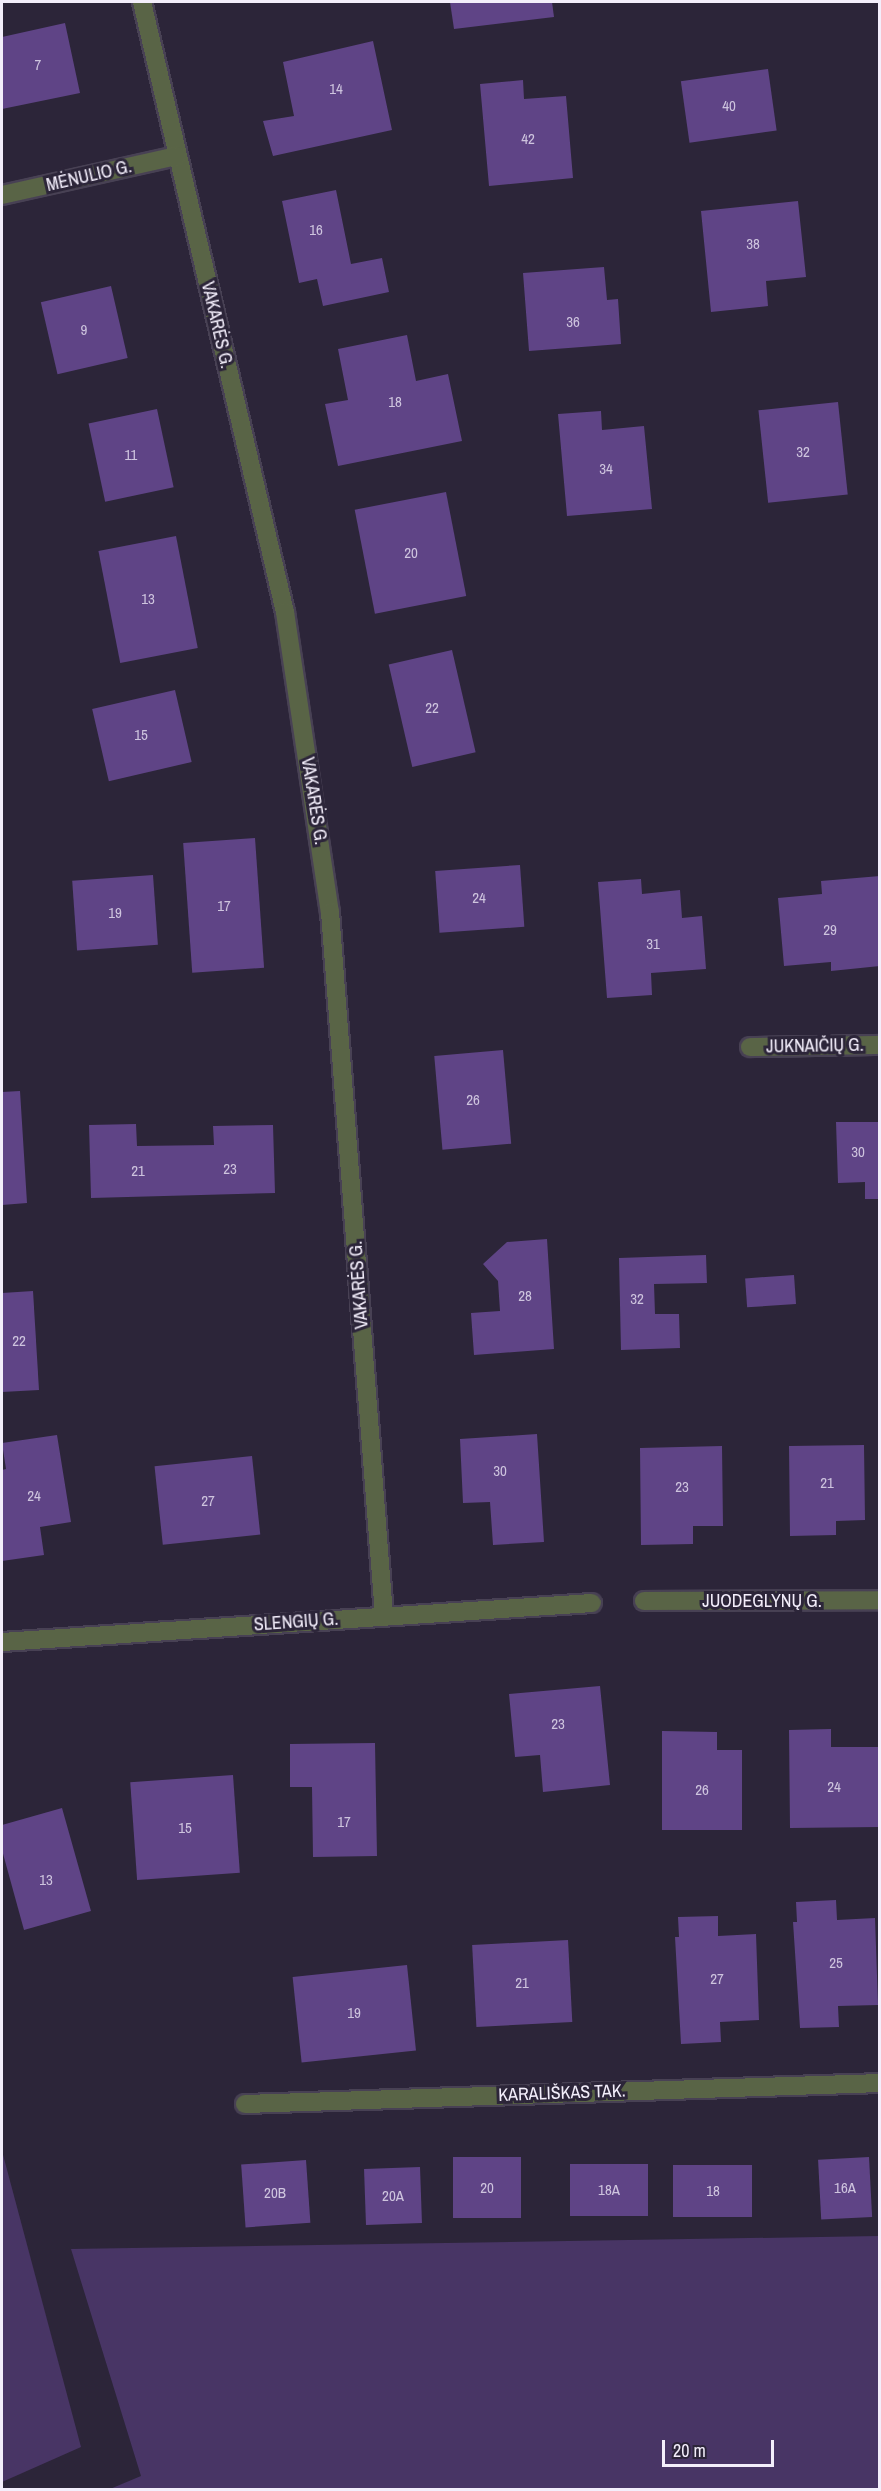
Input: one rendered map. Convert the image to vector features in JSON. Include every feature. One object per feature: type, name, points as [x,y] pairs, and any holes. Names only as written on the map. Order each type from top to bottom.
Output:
[{"type":"street","name":"VAKARĖS G.","points":[[142,2],[285,612],[330,912],[384,1616]]},
{"type":"street","name":"MĖNULIO G.","points":[[2,195],[177,156]]},
{"type":"street","name":"JUKNAIČIŲ G.","points":[[750,1047],[879,1045]]},
{"type":"street","name":"JUODEGLYNŲ G.","points":[[644,1601],[879,1600]]},
{"type":"street","name":"SLENGIŲ G.","points":[[2,1642],[591,1603]]},
{"type":"street","name":"KARALIŠKAS TAK.","points":[[245,2104],[879,2083]]},
{"type":"shaded area","points":[[2,2151],[81,2447],[2,2482]]},
{"type":"shaded area","points":[[879,2236],[879,2489],[110,2489],[141,2476],[71,2249]]},
{"type":"building","points":[[450,2],[552,2],[554,17],[454,29]]},
{"type":"building","points":[[65,23],[80,93],[2,109],[2,37]]},
{"type":"building","points":[[373,41],[392,130],[273,156],[263,121],[294,116],[283,62]]},
{"type":"building","points":[[768,69],[777,130],[689,143],[681,81]]},
{"type":"building","points":[[523,80],[524,99],[566,96],[573,178],[489,186],[480,84]]},
{"type":"building","points":[[336,190],[351,264],[382,258],[389,292],[323,306],[317,279],[299,283],[282,201]]},
{"type":"building","points":[[798,201],[806,277],[766,281],[768,306],[711,312],[701,211]]},
{"type":"building","points":[[604,267],[607,300],[618,299],[621,344],[529,351],[523,273]]},
{"type":"building","points":[[111,286],[128,358],[57,374],[41,302]]},
{"type":"building","points":[[407,335],[416,381],[448,374],[462,441],[338,466],[325,404],[348,400],[338,349]]},
{"type":"building","points":[[838,402],[848,494],[768,503],[758,410]]},
{"type":"building","points":[[157,409],[174,487],[105,502],[89,424]]},
{"type":"building","points":[[601,411],[602,430],[644,426],[652,509],[567,516],[558,414]]},
{"type":"building","points":[[446,492],[466,596],[375,614],[355,510]]},
{"type":"building","points":[[176,536],[198,648],[120,663],[98,551]]},
{"type":"building","points":[[452,650],[476,752],[412,767],[389,665]]},
{"type":"building","points":[[175,690],[192,762],[109,781],[92,709]]},
{"type":"building","points":[[255,838],[264,968],[192,973],[183,843]]},
{"type":"building","points":[[520,865],[524,927],[440,933],[435,871]]},
{"type":"building","points":[[153,875],[158,945],[77,950],[72,881]]},
{"type":"building","points":[[880,876],[880,966],[831,971],[831,962],[784,966],[778,898],[822,894],[821,881]]},
{"type":"building","points":[[641,879],[642,894],[680,890],[682,918],[702,916],[706,969],[651,973],[652,995],[607,998],[598,882]]},
{"type":"building","points":[[503,1050],[511,1144],[442,1150],[434,1056]]},
{"type":"building","points":[[20,1091],[27,1203],[2,1205],[2,1092]]},
{"type":"building","points":[[836,1122],[880,1122],[880,1199],[865,1199],[865,1182],[838,1183]]},
{"type":"building","points":[[136,1124],[137,1146],[214,1145],[213,1126],[273,1125],[275,1193],[91,1198],[89,1125]]},
{"type":"building","points":[[547,1239],[554,1349],[474,1355],[471,1313],[500,1311],[498,1281],[483,1264],[507,1242]]},
{"type":"building","points":[[706,1255],[707,1283],[654,1284],[655,1314],[679,1314],[680,1348],[621,1350],[619,1258]]},
{"type":"building","points":[[794,1275],[796,1304],[747,1307],[745,1278]]},
{"type":"building","points":[[33,1291],[39,1390],[2,1392],[2,1293]]},
{"type":"building","points":[[537,1434],[544,1542],[493,1545],[490,1502],[463,1503],[460,1439]]},
{"type":"building","points":[[57,1435],[71,1522],[40,1527],[44,1555],[2,1561],[2,1470],[6,1469],[2,1443]]},
{"type":"building","points":[[864,1445],[865,1520],[836,1521],[836,1535],[790,1536],[789,1446]]},
{"type":"building","points":[[722,1446],[723,1526],[693,1526],[693,1544],[641,1545],[640,1448]]},
{"type":"building","points":[[252,1456],[260,1535],[163,1545],[155,1466]]},
{"type":"building","points":[[600,1686],[610,1785],[543,1792],[540,1755],[515,1757],[509,1694]]},
{"type":"building","points":[[831,1729],[831,1747],[878,1747],[879,1827],[790,1828],[789,1730]]},
{"type":"building","points":[[662,1731],[717,1732],[717,1750],[742,1750],[742,1830],[662,1830]]},
{"type":"building","points":[[375,1743],[377,1856],[313,1857],[312,1787],[290,1787],[290,1744]]},
{"type":"building","points":[[233,1775],[240,1873],[137,1880],[130,1782]]},
{"type":"building","points":[[62,1808],[91,1911],[24,1930],[2,1850],[2,1825]]},
{"type":"building","points":[[836,1900],[837,1920],[875,1918],[878,2005],[838,2006],[839,2027],[800,2028],[793,1922],[797,1922],[796,1902]]},
{"type":"building","points":[[718,1916],[718,1936],[756,1934],[759,2020],[720,2022],[721,2042],[681,2044],[675,1937],[679,1937],[678,1917]]},
{"type":"building","points":[[568,1940],[572,2022],[476,2027],[472,1945]]},
{"type":"building","points":[[407,1965],[416,2051],[302,2063],[293,1977]]},
{"type":"building","points":[[453,2157],[521,2157],[521,2218],[453,2218]]},
{"type":"building","points":[[869,2157],[872,2217],[821,2220],[818,2160]]},
{"type":"building","points":[[306,2160],[310,2223],[246,2227],[241,2165]]},
{"type":"building","points":[[570,2164],[648,2164],[648,2216],[570,2216]]},
{"type":"building","points":[[673,2165],[752,2165],[752,2217],[673,2217]]},
{"type":"building","points":[[420,2167],[422,2223],[366,2225],[364,2169]]}]
